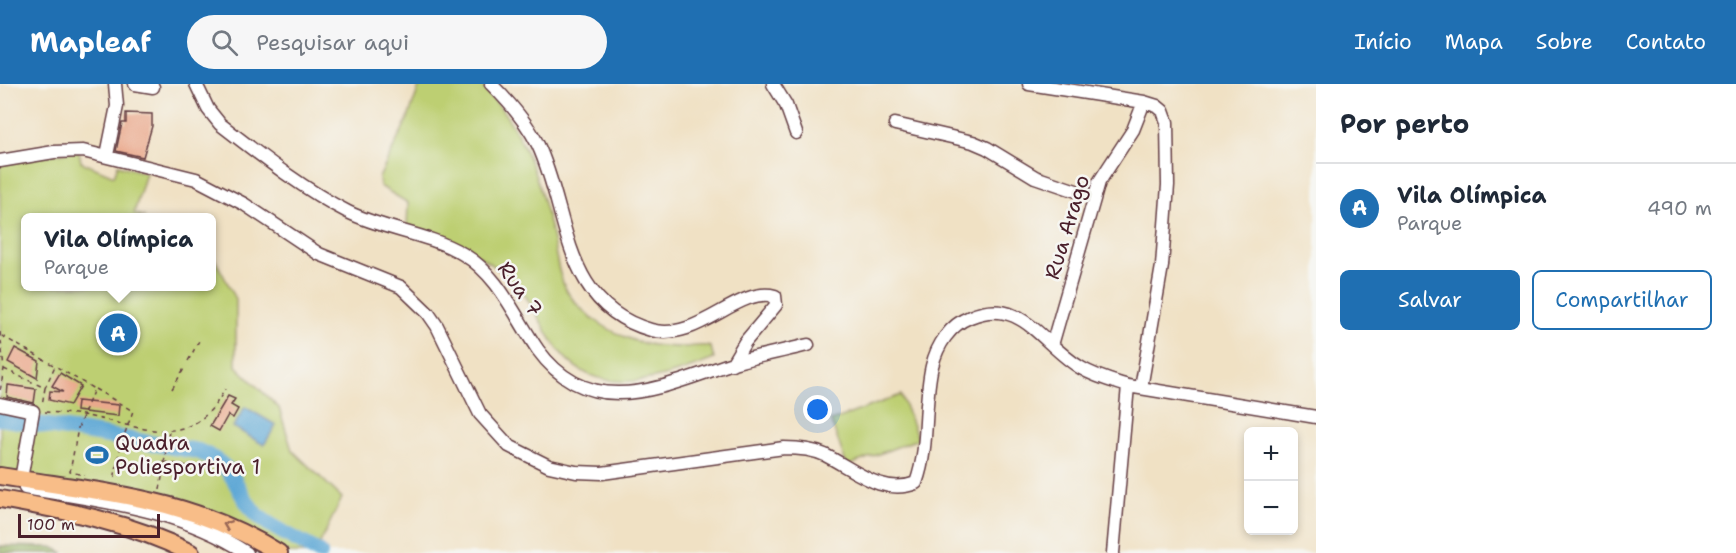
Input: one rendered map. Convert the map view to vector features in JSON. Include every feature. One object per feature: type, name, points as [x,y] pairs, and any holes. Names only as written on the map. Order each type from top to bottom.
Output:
[{"type":"main road","points":[[0,476],[140,498],[186,509],[247,534],[279,553]]},
{"type":"main road","points":[[0,499],[98,517],[155,536],[191,553]]},
{"type":"street","points":[[107,155],[117,106],[115,84]]},
{"type":"street","points":[[135,84],[153,87]]},
{"type":"street","name":"Rua 7","points":[[196,84],[208,110],[220,124],[318,195],[358,216],[463,253],[479,265],[492,278],[540,351],[573,381],[592,390],[616,394],[641,392],[676,384],[732,364],[808,345]]},
{"type":"street","points":[[491,84],[530,129],[539,146],[549,172],[565,237],[583,279],[605,304],[620,316],[650,330],[672,332],[696,326],[718,313],[760,296],[775,296],[776,305],[745,342],[732,364]]},
{"type":"street","points":[[773,84],[786,105],[796,134]]},
{"type":"street","points":[[1029,84],[1144,102],[1157,106],[1167,122],[1168,184],[1162,266],[1141,388]]},
{"type":"street","name":"Rua Arago","points":[[1052,345],[1094,197],[1105,169],[1133,130],[1144,102]]},
{"type":"street","points":[[895,124],[973,142],[1035,177],[1094,197]]},
{"type":"street","points":[[0,161],[54,152],[83,151],[107,155],[196,179],[215,187],[319,254],[401,287],[428,313],[437,326],[471,398],[494,430],[509,446],[527,457],[576,472],[610,472],[758,450],[795,448],[825,455],[878,484],[902,488],[916,483],[923,463],[928,384],[938,348],[949,331],[962,320],[992,310],[1016,315],[1081,368],[1128,386],[1316,417]]},
{"type":"street","points":[[1113,553],[1128,386]]},
{"type":"street","points":[[0,404],[32,410],[32,422],[21,479]]},
{"type":"street","points":[[0,484],[157,513],[201,529],[246,553]]},
{"type":"street","points":[[0,491],[144,518],[187,531],[232,553]]},
{"type":"path","points":[[0,332],[4,369],[0,391]]},
{"type":"path","points":[[2,336],[133,411],[121,444],[114,481]]},
{"type":"path","points":[[188,362],[200,339]]},
{"type":"path","points":[[55,366],[45,388],[41,412],[82,415],[127,426],[170,431],[200,421],[219,401],[225,389]]},
{"type":"path","points":[[172,389],[185,367]]},
{"type":"path","points":[[4,369],[45,388]]},
{"type":"path","points":[[70,471],[78,428],[94,389]]},
{"type":"path","points":[[160,490],[170,431]]},
{"type":"path","points":[[165,462],[193,467]]},
{"type":"green space","points":[[420,84],[480,84],[495,100],[517,134],[534,171],[546,210],[561,278],[568,293],[580,308],[604,326],[630,339],[663,346],[711,347],[714,359],[675,373],[634,381],[614,381],[594,377],[577,368],[561,353],[525,296],[508,276],[467,250],[407,228],[408,203],[380,186],[379,178],[408,118]]},
{"type":"green space","points":[[79,151],[81,162],[114,176],[118,165],[146,173],[134,213],[21,213],[21,291],[216,291],[216,262],[236,299],[236,366],[279,408],[292,450],[342,498],[315,553],[282,553],[243,530],[0,469],[0,161]]},
{"type":"green space","points":[[901,395],[918,439],[847,466],[831,421]]},
{"type":"green space","points":[[0,546],[52,547],[64,553],[0,553]]},
{"type":"water","points":[[245,407],[276,425],[264,445],[233,427]]},
{"type":"building","points":[[126,113],[152,114],[152,126],[143,157],[116,151],[122,123],[126,123]]},
{"type":"building","points":[[15,348],[39,361],[37,378],[8,362]]},
{"type":"building","points":[[60,373],[81,386],[70,405],[49,400],[50,391],[63,392],[52,386]]},
{"type":"building","points":[[8,385],[36,389],[34,403],[7,397]]},
{"type":"building","points":[[228,396],[235,399],[231,405],[238,409],[233,418],[228,415],[219,431],[210,426]]},
{"type":"building","points":[[77,401],[119,405],[118,416],[76,411]]},
{"type":"waterway","points":[[0,418],[198,451],[222,464],[248,504],[261,519],[320,553]]},
{"type":"place","name":"Vila Olímpica","points":[[118,333]]},
{"type":"place","name":"Quadra Poliesportiva 1","points":[[97,455]]}]
